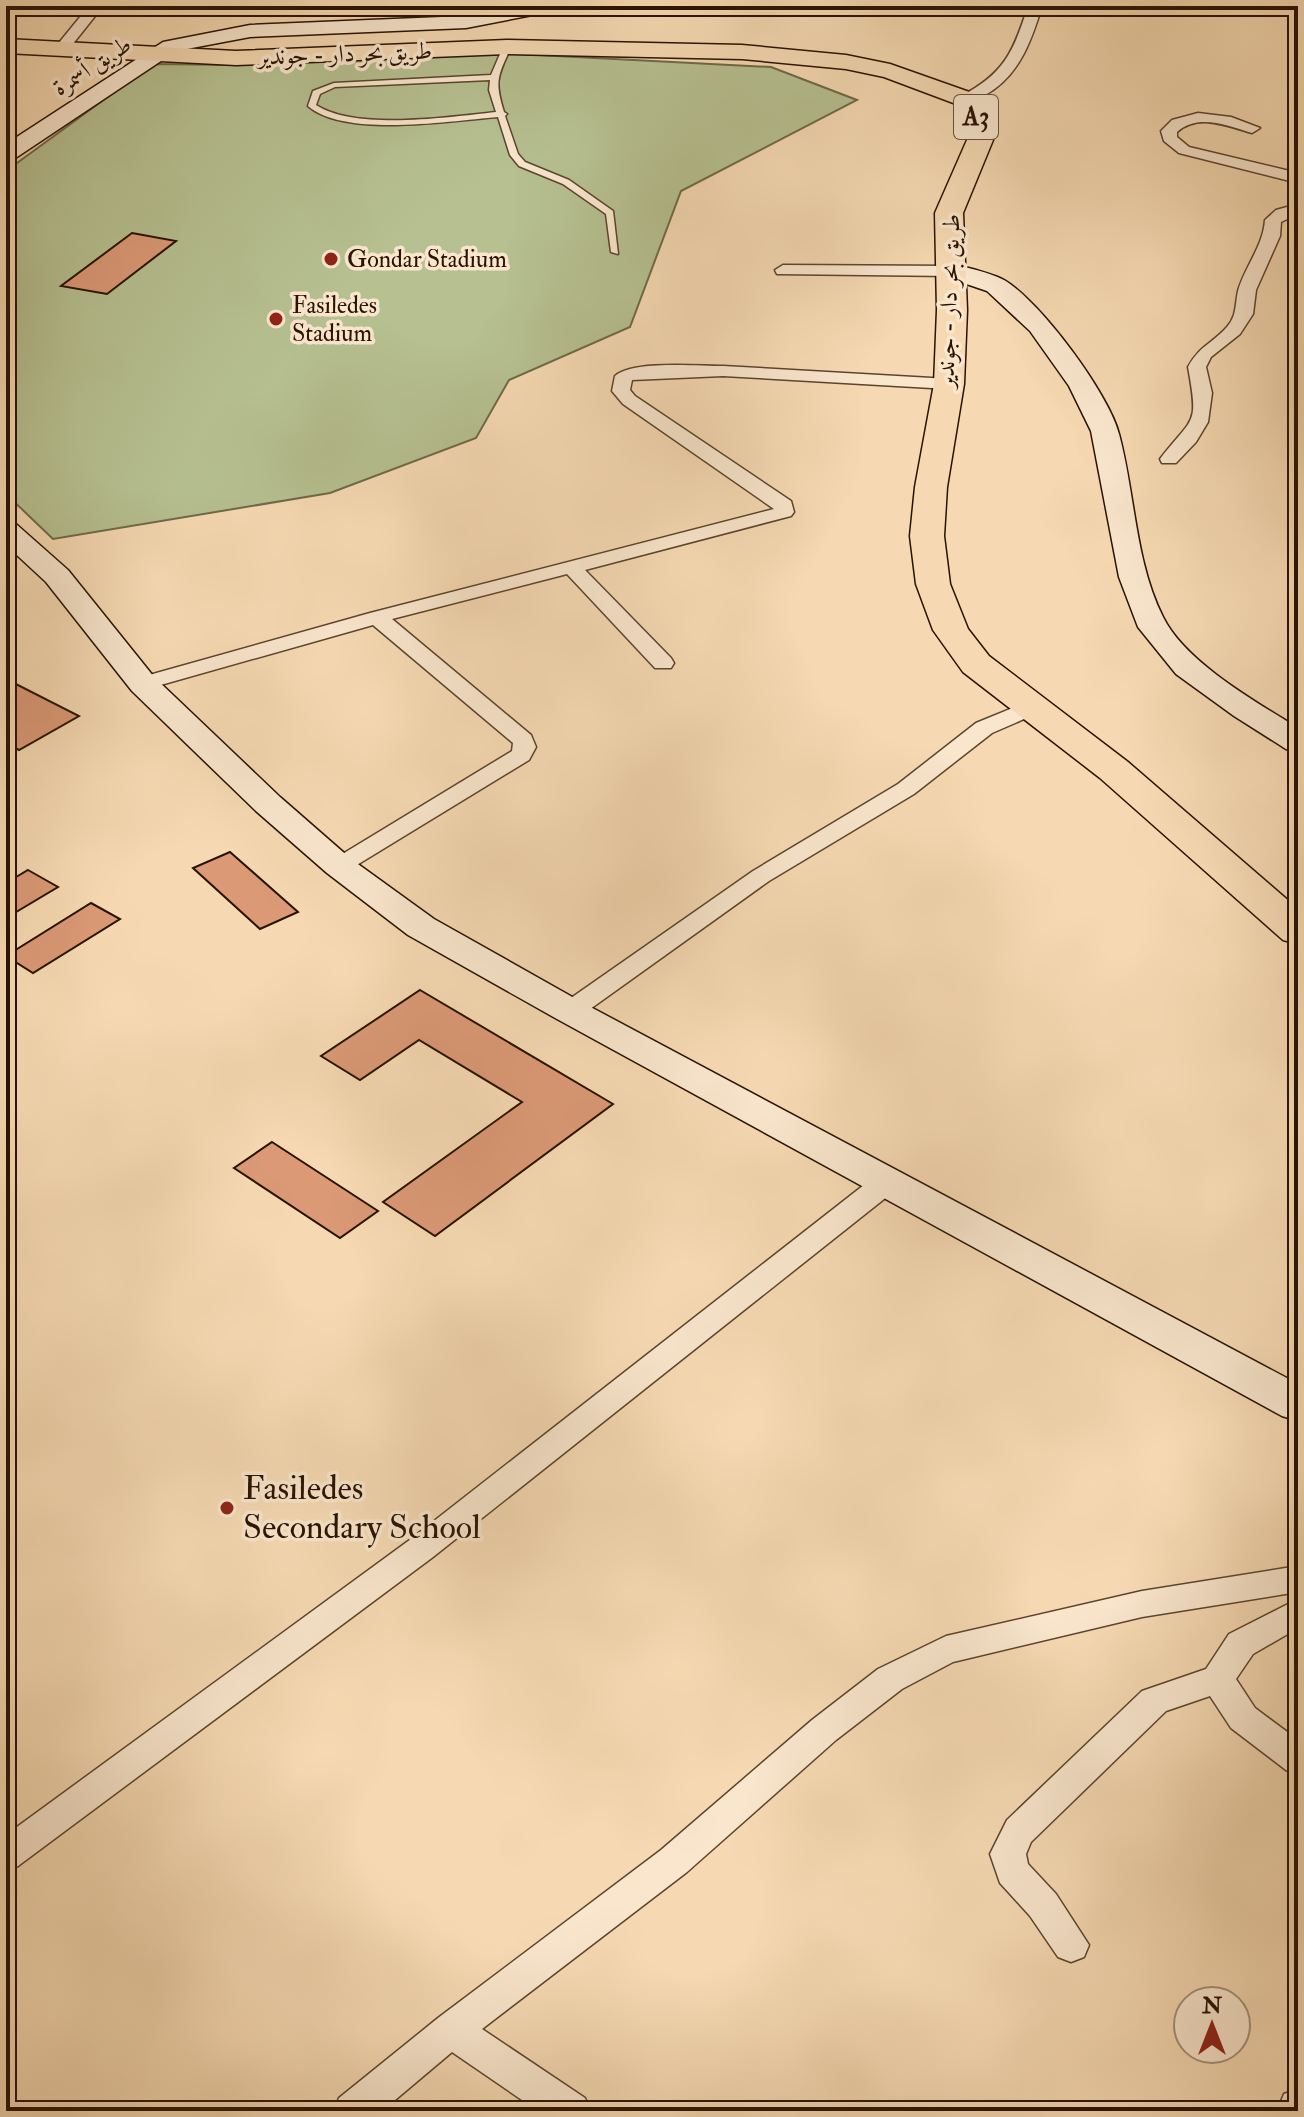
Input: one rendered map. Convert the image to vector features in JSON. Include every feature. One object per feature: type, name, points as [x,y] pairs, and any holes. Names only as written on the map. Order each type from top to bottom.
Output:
[{"type":"highway","name":"طريق بحر دار - جوندير","points":[[6,46],[286,57],[507,47],[789,55],[890,71],[966,99],[980,123],[980,140],[949,213],[952,271],[949,384],[931,487],[927,536],[933,584],[951,630],[976,664],[1114,770],[1298,931]]},
{"type":"street","points":[[63,47],[96,6]]},
{"type":"street","name":"طريق أسمرة","points":[[6,154],[170,46],[220,34],[466,22],[548,6]]},
{"type":"street","points":[[966,99],[991,88],[1001,79],[1024,40],[1035,6]]},
{"type":"street","points":[[1252,128],[1213,118],[1184,118],[1169,131],[1169,138],[1184,150],[1298,178]]},
{"type":"street","points":[[1169,459],[1192,438],[1202,418],[1203,390],[1197,367],[1204,354],[1234,330],[1244,314],[1247,290],[1272,236],[1273,220],[1282,213],[1298,209]]},
{"type":"street","points":[[783,270],[952,271],[996,286],[1039,326],[1082,385],[1105,431],[1134,577],[1149,621],[1187,667],[1298,742]]},
{"type":"street","points":[[143,684],[377,617],[779,515],[786,509],[730,466],[629,400],[621,391],[624,376],[646,372],[723,371],[949,384]]},
{"type":"street","points":[[6,530],[57,576],[143,684],[268,804],[339,866],[421,927],[570,1011],[1298,1404]]},
{"type":"street","points":[[570,566],[663,663]]},
{"type":"street","points":[[339,866],[521,755],[525,747],[523,740],[377,617]]},
{"type":"street","points":[[570,1011],[761,876],[906,789],[984,728],[1032,707]]},
{"type":"street","points":[[6,1855],[422,1548],[888,1181]]},
{"type":"street","points":[[353,2111],[451,2030],[674,1861],[824,1730],[890,1679],[946,1650],[1142,1604],[1298,1579]]},
{"type":"street","points":[[1071,1945],[1043,1905],[1013,1872],[1008,1854],[1019,1831],[1154,1701],[1218,1679],[1241,1644],[1298,1612]]},
{"type":"street","points":[[1218,1679],[1243,1718],[1298,1760]]},
{"type":"street","points":[[451,2030],[571,2111]]},
{"type":"lane","points":[[507,47],[494,77],[493,90],[511,146],[522,164],[566,182],[610,213],[615,252]]},
{"type":"lane","points":[[494,77],[334,85],[316,93],[312,106],[317,113],[355,122],[503,114]]},
{"type":"green space","name":"Gondar Stadium","points":[[480,52],[771,67],[857,100],[681,191],[630,327],[509,380],[476,438],[330,493],[53,539],[6,494],[6,171],[153,64],[240,65]]},
{"type":"building","points":[[132,233],[176,241],[107,294],[61,286]]},
{"type":"building","points":[[6,679],[79,716],[19,750],[6,743]]},
{"type":"building","points":[[230,852],[298,912],[260,929],[193,868]]},
{"type":"building","points":[[28,870],[58,887],[6,918],[6,883]]},
{"type":"building","points":[[91,903],[120,919],[33,973],[6,956]]},
{"type":"building","points":[[420,990],[613,1104],[435,1236],[383,1202],[522,1102],[419,1040],[360,1080],[321,1056]]},
{"type":"building","points":[[272,1142],[378,1211],[340,1238],[234,1168]]},
{"type":"place","name":"Gondar Stadium","points":[[331,259]]},
{"type":"place","name":"Fasiledes Stadium","points":[[276,319]]},
{"type":"place","name":"Fasiledes Secondary School","points":[[227,1508]]}]
